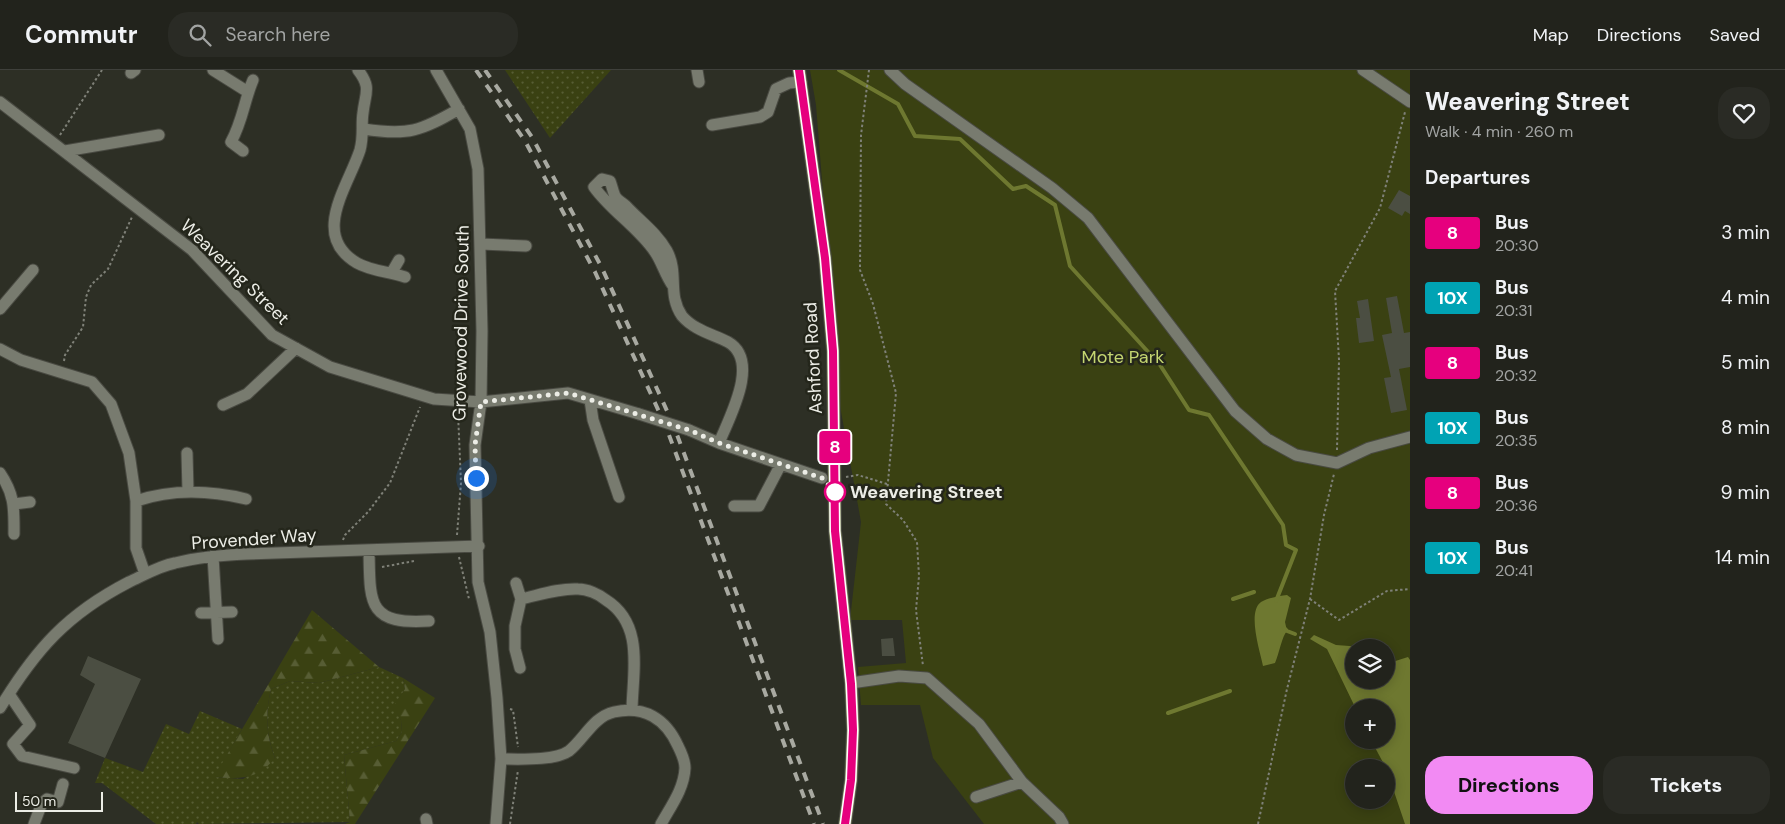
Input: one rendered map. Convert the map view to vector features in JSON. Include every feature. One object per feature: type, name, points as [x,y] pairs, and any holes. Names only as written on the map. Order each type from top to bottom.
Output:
[{"type":"main road","name":"Ashford Road","points":[[800,76],[826,267],[833,351],[835,531],[851,684],[853,730],[851,780],[844,824]]},
{"type":"street","points":[[213,70],[248,92]]},
{"type":"street","points":[[358,70],[367,87],[368,96],[362,113],[364,129],[360,149],[334,217],[334,235],[346,255],[359,264],[405,277]]},
{"type":"street","name":"Grovewood Drive South","points":[[436,70],[470,128],[478,169],[481,244],[481,402],[475,445],[479,546],[478,582],[490,632],[498,703],[501,759],[496,824]]},
{"type":"street","points":[[890,70],[905,84],[1052,188],[1088,218],[1235,411],[1266,439],[1296,455],[1337,463],[1369,448],[1410,438]]},
{"type":"street","points":[[1363,70],[1409,99]]},
{"type":"street","points":[[712,125],[760,117],[768,112],[776,89],[800,76]]},
{"type":"street","points":[[243,151],[231,142],[241,125],[248,92],[253,80]]},
{"type":"street","name":"Weavering Street","points":[[0,102],[192,250],[272,335],[330,367],[425,396],[457,400],[481,402],[568,393],[689,430],[719,443],[822,478]]},
{"type":"street","points":[[364,129],[408,132],[430,126],[459,108]]},
{"type":"street","points":[[65,151],[159,135]]},
{"type":"street","points":[[673,286],[666,276],[655,252],[627,220],[604,201],[594,186],[602,179],[610,181],[615,196],[655,233],[667,252],[674,272],[673,298],[685,318],[695,328],[730,343],[738,352],[742,362],[739,393],[719,443]]},
{"type":"street","points":[[481,244],[526,246]]},
{"type":"street","points":[[392,272],[399,260]]},
{"type":"street","points":[[0,309],[33,270]]},
{"type":"street","points":[[223,405],[251,391],[296,348]]},
{"type":"street","points":[[0,349],[20,360],[92,382],[111,404],[129,453],[136,501],[136,548],[145,574]]},
{"type":"street","points":[[590,400],[593,420],[619,497]]},
{"type":"street","points":[[187,453],[188,492]]},
{"type":"street","points":[[734,506],[759,506],[781,464]]},
{"type":"street","points":[[0,473],[10,486],[14,504],[14,534]]},
{"type":"street","points":[[136,501],[156,495],[188,492],[217,492],[246,499]]},
{"type":"street","points":[[14,504],[30,502]]},
{"type":"street","name":"Provender Way","points":[[0,708],[30,661],[71,619],[101,597],[145,574],[173,563],[213,556],[479,546]]},
{"type":"street","points":[[369,550],[372,599],[377,610],[395,621],[429,621]]},
{"type":"street","points":[[213,556],[218,639]]},
{"type":"street","points":[[516,583],[519,604],[515,649],[520,668]]},
{"type":"street","points":[[519,604],[580,588],[600,595],[617,606],[628,622],[634,641],[632,709]]},
{"type":"street","points":[[201,613],[232,612]]},
{"type":"street","points":[[411,622],[412,634]]},
{"type":"street","points":[[851,684],[899,676],[927,678],[979,724],[1022,782],[1059,822]]},
{"type":"street","points":[[8,694],[30,725],[13,744],[22,756],[74,768]]},
{"type":"street","points":[[501,759],[554,756],[568,752],[603,716],[632,709],[649,713],[664,723],[681,751],[685,767],[680,792],[662,824]]},
{"type":"street","points":[[976,797],[1022,782]]},
{"type":"street","points":[[34,824],[42,803],[47,799],[58,802],[63,784]]},
{"type":"path","points":[[55,143],[102,70]]},
{"type":"path","points":[[869,70],[861,135],[860,270],[873,304],[896,393],[891,459],[886,484],[886,504],[903,520],[918,542],[916,610],[922,660],[927,678]]},
{"type":"path","points":[[1258,824],[1286,689],[1310,599],[1324,515],[1337,463],[1339,360],[1335,291],[1380,208],[1409,99]]},
{"type":"path","points":[[61,374],[65,355],[83,327],[86,297],[92,284],[108,269],[125,236],[135,205]]},
{"type":"path","points":[[340,551],[345,535],[368,512],[390,483],[425,396]]},
{"type":"path","points":[[456,547],[461,484],[461,445],[457,400]]},
{"type":"path","points":[[835,466],[845,466],[846,477],[858,475],[886,484]]},
{"type":"path","points":[[369,569],[416,560]]},
{"type":"path","points":[[1310,599],[1339,620],[1386,591],[1410,589]]},
{"type":"path","points":[[498,703],[513,710],[518,759],[510,824]]},
{"type":"green space","points":[[505,70],[611,70],[550,138]]},
{"type":"green space","name":"Mote Park","points":[[810,70],[1410,70],[1410,824],[984,824],[933,758],[920,705],[861,705],[858,667],[906,663],[902,620],[850,620],[861,522],[840,406],[816,105]]},
{"type":"green space","points":[[312,610],[379,667],[319,683],[290,681],[271,689],[267,724],[275,758],[262,771],[255,774],[240,778],[214,777]]},
{"type":"green space","points":[[379,667],[403,678],[405,689],[394,707],[401,720],[402,732],[396,741],[344,755],[350,822],[199,824],[197,822],[196,824],[156,824],[102,783],[95,783],[105,758],[143,772],[166,724],[189,734],[200,711],[242,729],[215,777],[243,779],[275,758],[267,724],[271,689],[290,681],[319,683]]},
{"type":"green space","points":[[403,678],[435,698],[355,824],[345,824],[350,822],[344,755],[396,741],[402,732],[401,720],[393,707],[405,689]]},
{"type":"shaded area","points":[[1287,595],[1291,598],[1285,622],[1287,631],[1275,663],[1263,666],[1255,623],[1257,607],[1261,602]]},
{"type":"shaded area","points":[[1314,635],[1336,645],[1345,646],[1345,686],[1327,649],[1310,639]]},
{"type":"shaded area","points":[[1408,657],[1410,660],[1410,824],[1405,824],[1395,795],[1395,759],[1381,759],[1376,749],[1395,749],[1395,699],[1351,699],[1346,689],[1395,689],[1395,661]]},
{"type":"building","points":[[1399,190],[1410,196],[1410,214],[1405,211],[1402,216],[1388,208]]},
{"type":"building","points":[[1397,296],[1404,333],[1410,332],[1410,367],[1399,369],[1407,410],[1391,413],[1384,378],[1391,377],[1382,335],[1392,333],[1386,298]]},
{"type":"building","points":[[1368,299],[1374,341],[1359,343],[1356,318],[1360,318],[1357,301]]},
{"type":"building","points":[[893,638],[895,656],[882,656],[881,639]]},
{"type":"building","points":[[88,656],[141,679],[105,758],[68,743],[95,684],[80,675]]},
{"type":"waterway","points":[[839,70],[898,104],[915,136],[960,139],[1013,189],[1026,186],[1055,205],[1070,266],[1160,365],[1189,410],[1209,415],[1283,525],[1286,545],[1296,550],[1276,601]]},
{"type":"waterway","points":[[1233,599],[1254,592]]},
{"type":"waterway","points":[[1284,628],[1295,634]]},
{"type":"waterway","points":[[1168,713],[1230,691]]},
{"type":"railway","points":[[476,70],[525,141],[595,272],[666,427],[814,824]]},
{"type":"railway","points":[[485,70],[532,137],[602,268],[673,424],[823,824]]},
{"type":"bus line","name":"8","points":[[799,70],[825,258],[833,351],[835,531],[840,600],[851,684],[853,730],[851,780],[845,824]]},
{"type":"place","name":"Weavering Street","points":[[835,492]]},
{"type":"route","points":[[476,478],[475,445],[481,402],[568,393],[689,430],[719,443],[822,478],[835,492]]}]
